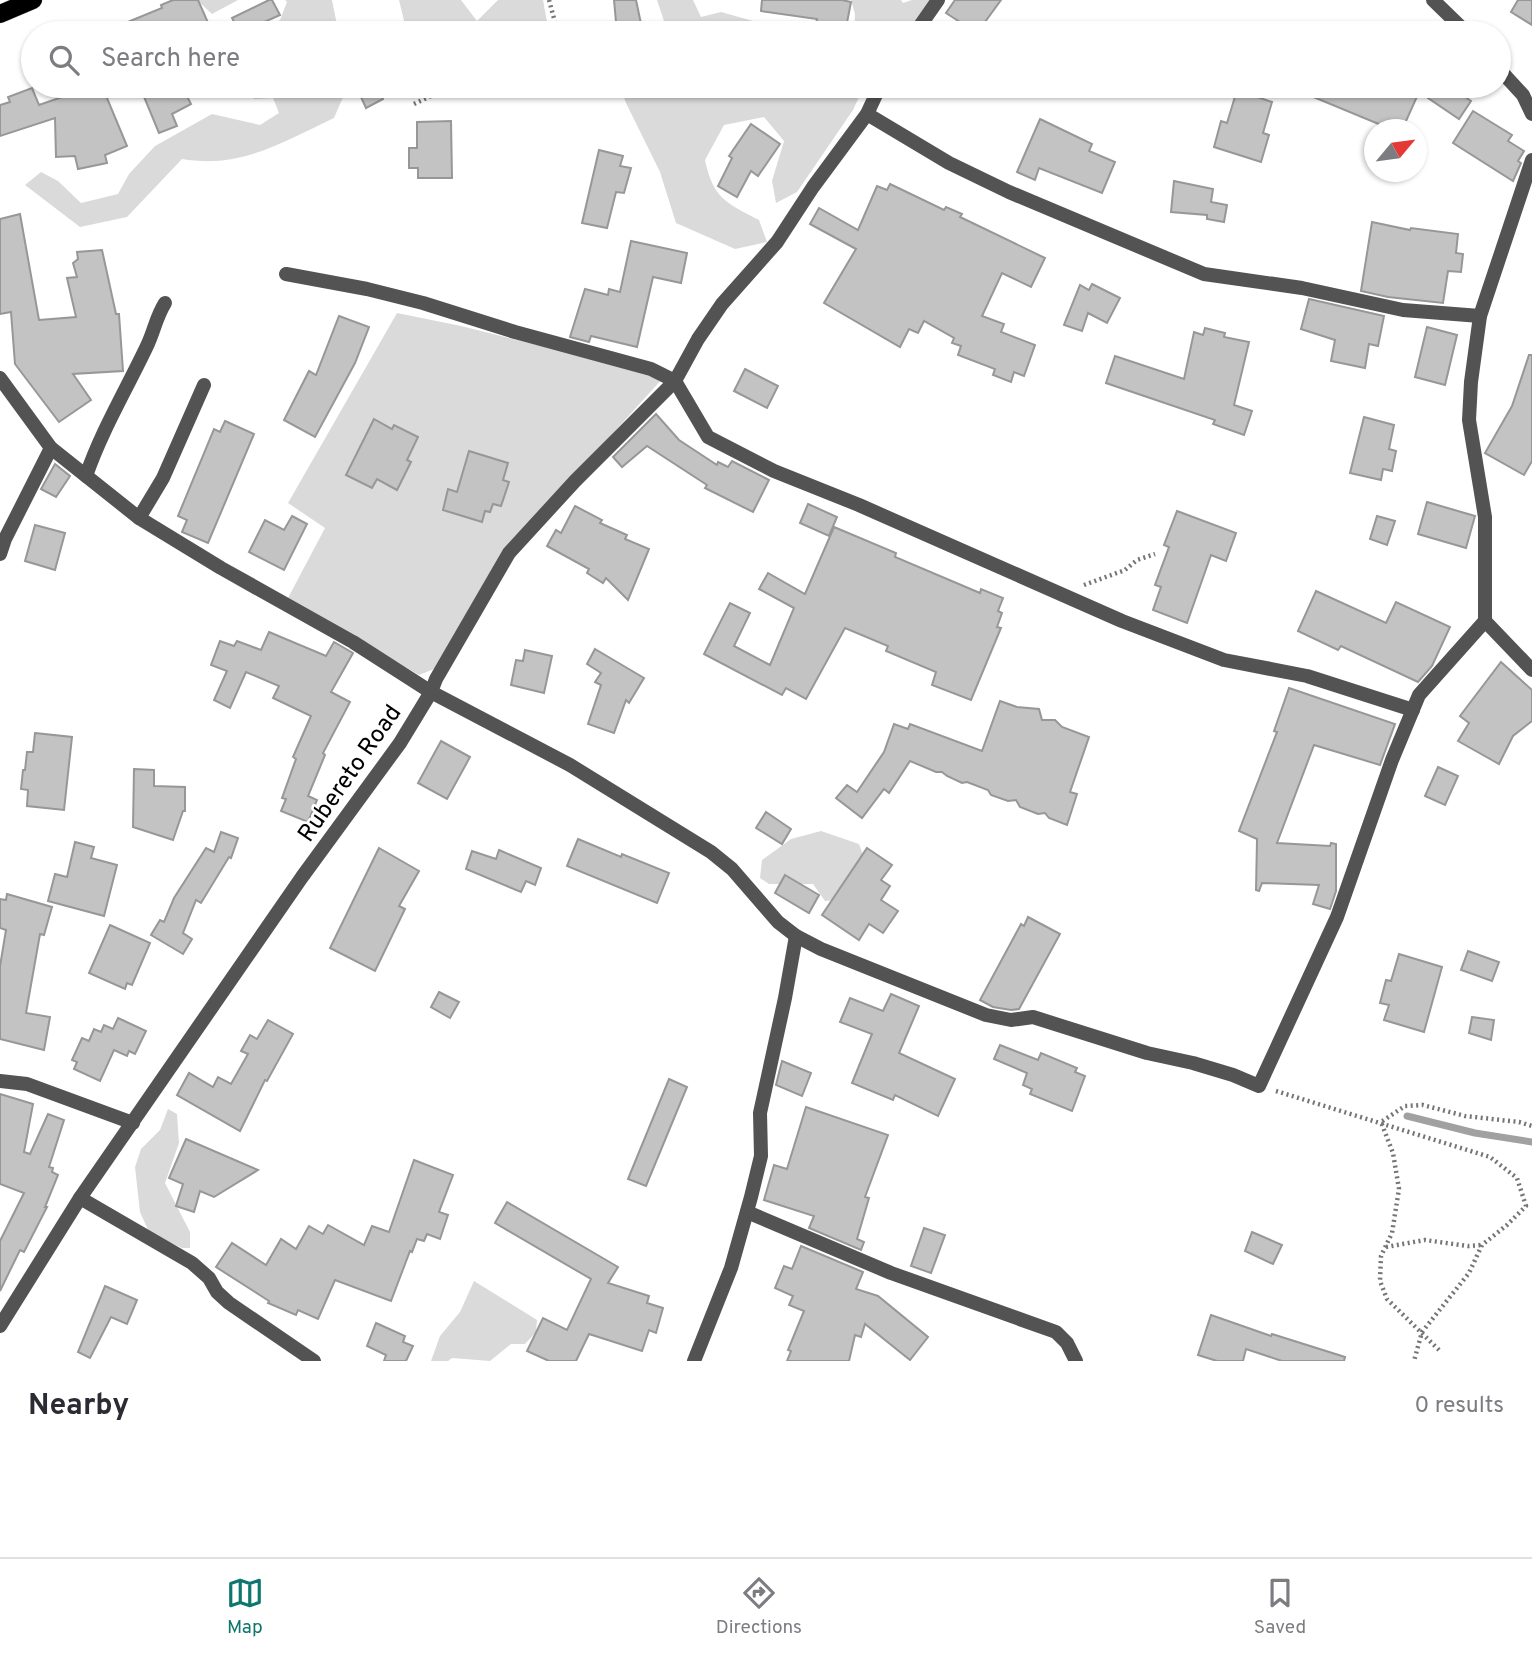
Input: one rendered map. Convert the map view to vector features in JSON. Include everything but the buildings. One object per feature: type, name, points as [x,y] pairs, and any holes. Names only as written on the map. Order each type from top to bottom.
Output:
[{"type":"main road","points":[[0,14],[33,0]]},
{"type":"street","points":[[923,21],[938,0]]},
{"type":"street","points":[[1433,0],[1454,21]]},
{"type":"street","points":[[1511,82],[1523,95],[1532,114]]},
{"type":"street","points":[[874,98],[867,114],[813,187],[777,242],[722,304],[698,338],[675,381],[575,481],[509,553],[436,678],[431,692],[570,765],[711,852],[732,869],[778,922],[796,936],[821,949],[986,1015],[1010,1020],[1033,1017],[1147,1053],[1233,1075],[1259,1086],[1337,916],[1392,760],[1419,695],[1485,621],[1485,517],[1469,419],[1471,382],[1480,316],[1532,160]]},
{"type":"street","points":[[867,114],[973,175],[1204,274],[1302,288],[1403,310],[1480,316]]},
{"type":"street","points":[[286,274],[423,303],[515,332],[651,369],[675,381],[708,437],[774,471],[859,505],[1122,621],[1224,660],[1307,676],[1413,710]]},
{"type":"street","points":[[86,476],[97,443],[144,353],[157,316],[165,303]]},
{"type":"street","name":"Rubereto Road","points":[[0,378],[51,448],[139,518],[221,568],[353,642],[431,692],[400,743],[302,877],[80,1198],[0,1326]]},
{"type":"street","points":[[139,518],[163,478],[204,385]]},
{"type":"street","points":[[0,554],[51,448]]},
{"type":"street","points":[[1485,621],[1532,670]]},
{"type":"street","points":[[694,1361],[731,1268],[761,1156],[760,1113],[796,936]]},
{"type":"street","points":[[0,1081],[27,1084],[133,1123]]},
{"type":"street","points":[[80,1198],[192,1263],[209,1278],[217,1292],[229,1303],[298,1356],[314,1361]]},
{"type":"street","points":[[747,1212],[891,1273],[1056,1332],[1067,1343],[1076,1361]]},
{"type":"path","points":[[549,0],[555,21]]},
{"type":"path","points":[[414,104],[427,98]]},
{"type":"path","points":[[1065,596],[1080,587],[1125,570],[1137,560],[1155,554]]},
{"type":"path","points":[[1259,1086],[1490,1157],[1517,1178],[1526,1206],[1482,1245],[1469,1273],[1422,1332],[1414,1361]]},
{"type":"path","points":[[1381,1122],[1405,1105],[1423,1105],[1465,1116],[1532,1126]]},
{"type":"path","points":[[1381,1122],[1393,1153],[1399,1189],[1392,1233],[1381,1256],[1380,1280],[1387,1299],[1440,1350]]},
{"type":"path","points":[[1385,1247],[1425,1241],[1482,1245]]},
{"type":"shaded area","points":[[197,0],[238,0],[212,14]]},
{"type":"shaded area","points":[[285,0],[332,0],[336,21],[278,21],[287,2]]},
{"type":"shaded area","points":[[399,0],[461,0],[477,21],[404,21]]},
{"type":"shaded area","points":[[498,0],[543,0],[547,21],[477,21]]},
{"type":"shaded area","points":[[657,0],[693,0],[701,17],[721,12],[753,21],[664,21]]},
{"type":"shaded area","points":[[851,0],[901,0],[903,3],[931,0],[915,21],[855,21]]},
{"type":"shaded area","points":[[273,98],[343,98],[334,118],[261,151],[223,160],[182,159],[127,217],[80,227],[25,185],[41,172],[58,181],[81,203],[118,194],[129,174],[155,146],[212,114],[260,125],[279,113]]},
{"type":"shaded area","points":[[624,98],[858,98],[797,192],[776,203],[772,181],[784,141],[764,117],[724,125],[705,160],[708,173],[723,198],[759,220],[767,242],[735,249],[676,223],[660,172]]},
{"type":"shaded area","points":[[397,313],[461,326],[664,377],[504,553],[434,669],[419,675],[288,598],[325,528],[288,503]]},
{"type":"shaded area","points":[[821,831],[859,844],[864,858],[844,899],[825,901],[813,884],[769,884],[760,878],[762,860],[791,839]]},
{"type":"shaded area","points":[[168,1109],[177,1114],[179,1143],[165,1183],[190,1232],[190,1248],[182,1248],[150,1234],[140,1212],[135,1167],[141,1149],[160,1130]]},
{"type":"shaded area","points":[[474,1281],[537,1320],[536,1332],[525,1344],[511,1344],[490,1361],[452,1358],[448,1361],[431,1361],[440,1336],[460,1312]]},
{"type":"waterway","points":[[1407,1116],[1475,1133],[1532,1142]]}]
